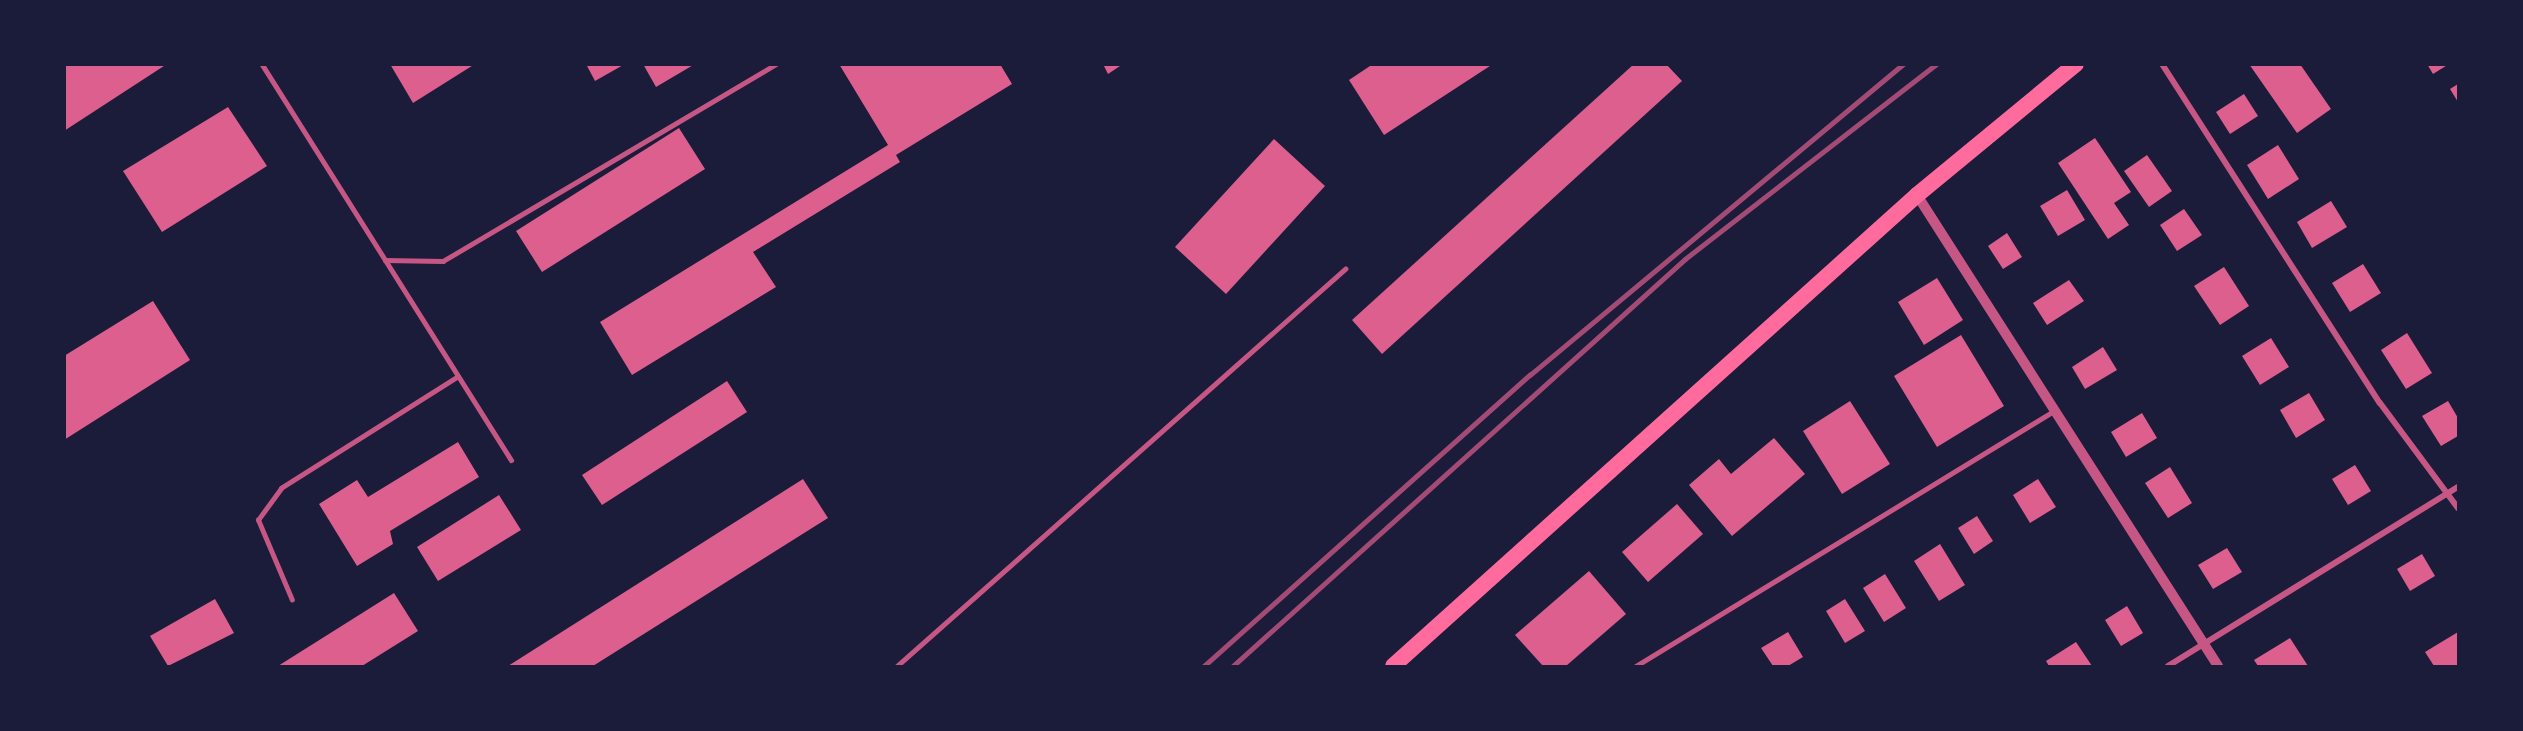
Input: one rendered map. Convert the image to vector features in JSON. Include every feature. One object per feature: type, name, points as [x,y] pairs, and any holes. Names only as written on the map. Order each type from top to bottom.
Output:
[{"type":"highway","points":[[1393,666],[1917,195],[2076,64]]},
{"type":"street","points":[[2162,64],[2380,403],[2458,508]]},
{"type":"street","points":[[1917,195],[2057,409],[2218,666]]},
{"type":"street","points":[[2168,666],[2458,487]]},
{"type":"lane","points":[[262,64],[511,460]]},
{"type":"lane","points":[[384,260],[443,261],[776,64]]},
{"type":"lane","points":[[897,666],[1345,269]]},
{"type":"lane","points":[[292,600],[258,520],[280,488],[458,376]]},
{"type":"lane","points":[[1636,666],[2057,409]]},
{"type":"building","points":[[64,64],[167,64],[64,131]]},
{"type":"building","points":[[390,64],[475,64],[413,103]]},
{"type":"building","points":[[586,64],[625,64],[595,81]]},
{"type":"building","points":[[643,64],[695,64],[656,87]]},
{"type":"building","points":[[839,64],[1000,64],[1012,84],[896,155],[900,162],[753,252],[776,287],[632,375],[600,322],[888,145]]},
{"type":"building","points":[[1103,64],[1123,64],[1108,74]]},
{"type":"building","points":[[1373,64],[1493,64],[1384,135],[1349,80]]},
{"type":"building","points":[[1634,64],[1666,64],[1682,81],[1382,354],[1352,320]]},
{"type":"building","points":[[2249,64],[2300,64],[2331,109],[2297,133]]},
{"type":"building","points":[[2427,64],[2449,64],[2433,74]]},
{"type":"building","points":[[2458,84],[2458,102],[2450,89]]},
{"type":"building","points":[[2244,94],[2258,116],[2230,134],[2216,112]]},
{"type":"building","points":[[228,107],[267,166],[162,232],[123,171]]},
{"type":"building","points":[[679,128],[705,169],[542,272],[516,231]]},
{"type":"building","points":[[2095,138],[2131,192],[2114,203],[2129,225],[2108,239],[2058,163]]},
{"type":"building","points":[[1274,139],[1325,186],[1226,294],[1175,247]]},
{"type":"building","points":[[2278,145],[2299,179],[2268,199],[2247,165]]},
{"type":"building","points":[[2147,155],[2172,191],[2149,207],[2124,171]]},
{"type":"building","points":[[2067,190],[2085,220],[2058,236],[2040,206]]},
{"type":"building","points":[[2331,201],[2347,227],[2312,248],[2297,222]]},
{"type":"building","points":[[2184,209],[2202,235],[2177,251],[2160,225]]},
{"type":"building","points":[[2007,233],[2022,257],[2003,269],[1988,246]]},
{"type":"building","points":[[2363,264],[2381,293],[2350,312],[2332,283]]},
{"type":"building","points":[[2224,267],[2249,306],[2220,325],[2194,286]]},
{"type":"building","points":[[1937,278],[1963,320],[1924,345],[1898,302]]},
{"type":"building","points":[[2069,280],[2084,301],[2047,325],[2033,303]]},
{"type":"building","points":[[153,301],[190,360],[64,440],[64,356]]},
{"type":"building","points":[[2407,333],[2432,373],[2406,389],[2381,350]]},
{"type":"building","points":[[1961,335],[2004,406],[1937,447],[1894,376]]},
{"type":"building","points":[[2271,338],[2289,367],[2260,385],[2242,356]]},
{"type":"building","points":[[2103,347],[2117,370],[2085,389],[2072,367]]},
{"type":"building","points":[[727,381],[747,412],[602,505],[582,475]]},
{"type":"building","points":[[2309,393],[2325,420],[2296,438],[2280,410]]},
{"type":"building","points":[[1850,401],[1890,464],[1842,494],[1803,431]]},
{"type":"building","points":[[2448,401],[2458,418],[2458,436],[2441,446],[2422,416]]},
{"type":"building","points":[[2142,413],[2157,438],[2126,457],[2111,432]]},
{"type":"building","points":[[1774,438],[1805,474],[1732,536],[1689,485],[1719,459],[1731,474]]},
{"type":"building","points":[[458,442],[479,477],[390,531],[393,544],[357,566],[319,504],[357,480],[368,497]]},
{"type":"building","points":[[2355,465],[2371,491],[2348,505],[2332,479]]},
{"type":"building","points":[[2170,467],[2192,503],[2168,518],[2145,483]]},
{"type":"building","points":[[803,479],[828,518],[593,666],[508,666]]},
{"type":"building","points":[[2038,479],[2056,507],[2030,523],[2013,495]]},
{"type":"building","points":[[499,495],[521,530],[438,581],[417,547]]},
{"type":"building","points":[[1677,504],[1703,534],[1648,582],[1622,552]]},
{"type":"building","points":[[1977,516],[1993,541],[1974,554],[1958,528]]},
{"type":"building","points":[[1940,544],[1965,585],[1939,601],[1914,561]]},
{"type":"building","points":[[2227,548],[2242,572],[2213,589],[2198,565]]},
{"type":"building","points":[[2422,554],[2435,576],[2410,591],[2397,569]]},
{"type":"building","points":[[1589,571],[1626,614],[1566,666],[1543,666],[1515,635]]},
{"type":"building","points":[[1885,574],[1906,608],[1884,622],[1863,588]]},
{"type":"building","points":[[394,593],[418,631],[362,666],[278,666]]},
{"type":"building","points":[[215,599],[234,633],[168,666],[150,636]]},
{"type":"building","points":[[1845,599],[1865,631],[1845,643],[1826,611]]},
{"type":"building","points":[[2127,606],[2143,633],[2121,646],[2105,620]]},
{"type":"building","points":[[1788,632],[1803,657],[1788,666],[1773,666],[1761,648]]},
{"type":"building","points":[[2458,632],[2458,666],[2434,666],[2425,652]]},
{"type":"building","points":[[2290,638],[2308,666],[2258,666],[2254,660]]},
{"type":"building","points":[[2076,642],[2092,666],[2049,666],[2046,661]]},
{"type":"railway","points":[[1204,666],[1530,375],[1903,64]]},
{"type":"railway","points":[[1233,666],[1685,259],[1936,64]]}]
